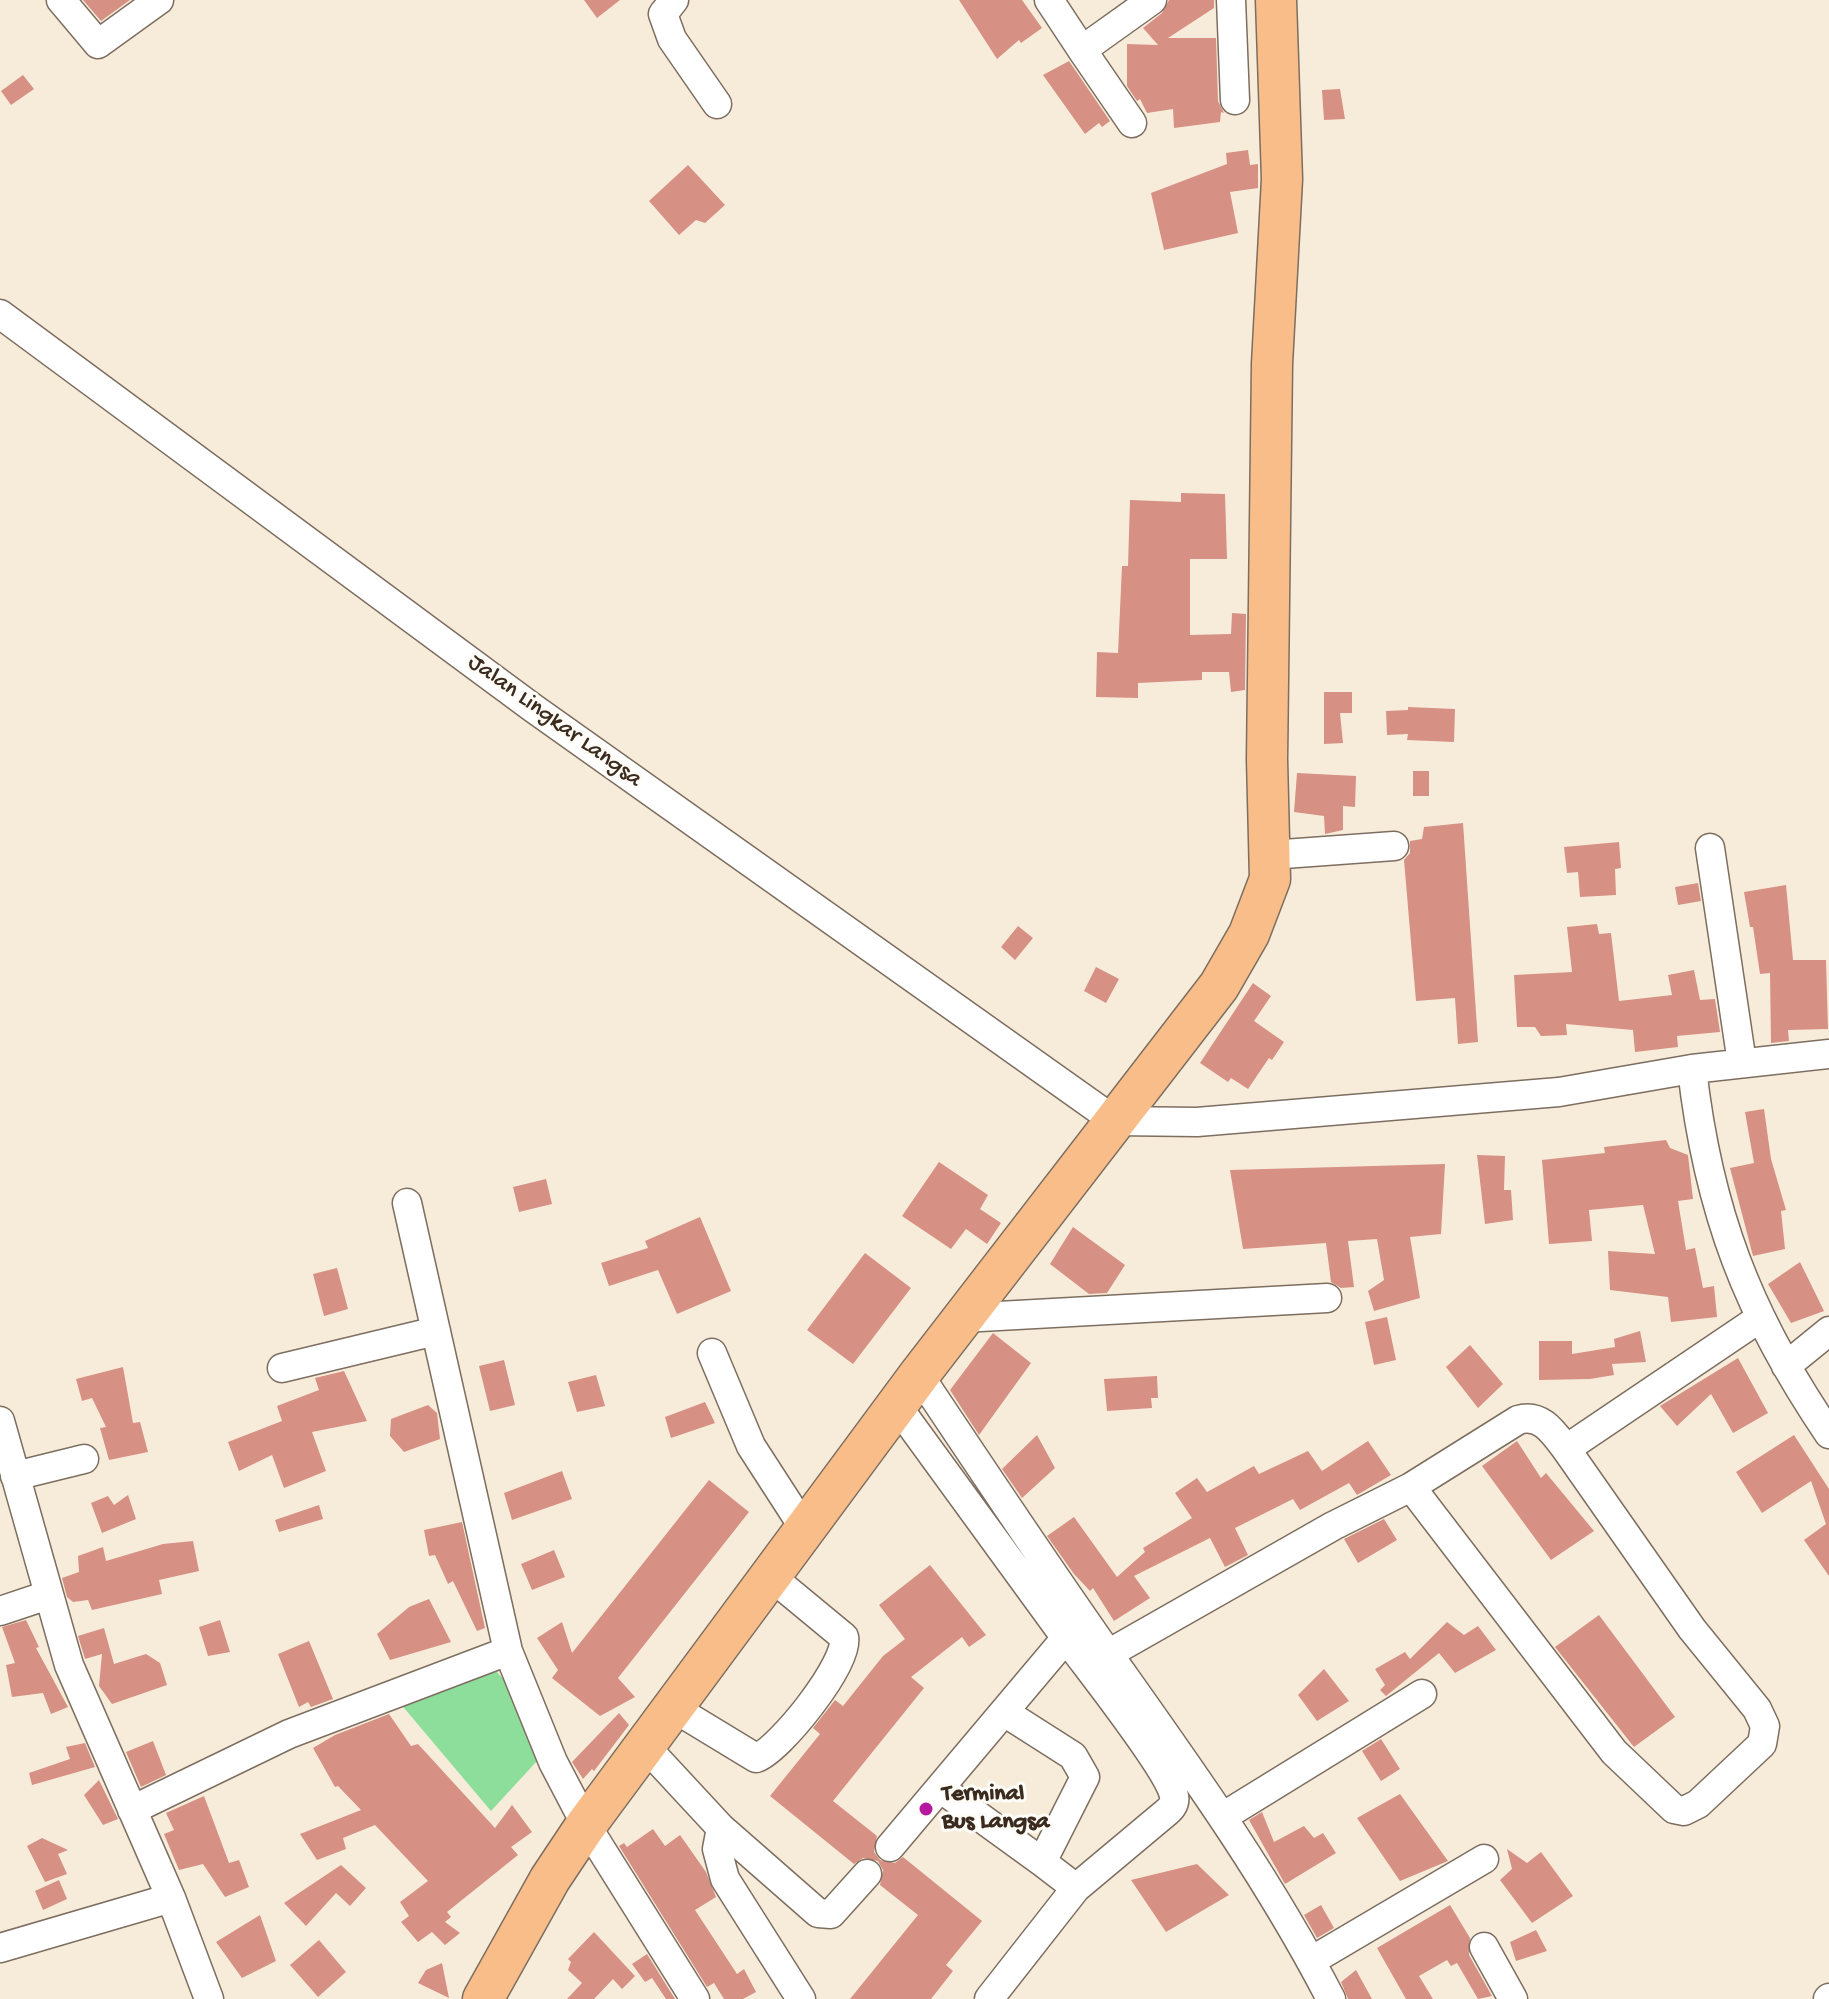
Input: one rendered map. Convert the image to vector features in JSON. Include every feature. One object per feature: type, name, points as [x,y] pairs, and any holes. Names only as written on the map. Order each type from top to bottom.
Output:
[{"type":"highway","points":[[483,1999],[550,1879],[644,1745],[962,1318],[1177,1043],[1236,959],[1270,879],[1267,759],[1272,364],[1282,179],[1276,0]]},
{"type":"street","points":[[61,0],[98,44],[154,2]]},
{"type":"street","points":[[674,0],[663,14],[667,29],[717,104]]},
{"type":"street","points":[[1049,0],[1132,123]]},
{"type":"street","points":[[1231,0],[1235,100]]},
{"type":"street","points":[[1082,50],[1138,4]]},
{"type":"street","name":"Jalan Lingkar Langsa","points":[[0,314],[520,699],[1115,1121]]},
{"type":"street","points":[[1270,855],[1394,846]]},
{"type":"street","points":[[1710,848],[1742,1063]]},
{"type":"street","points":[[1115,1121],[1197,1122],[1559,1092],[1692,1069],[1829,1054]]},
{"type":"street","points":[[1692,1069],[1699,1132],[1731,1253],[1760,1318],[1829,1434]]},
{"type":"street","points":[[407,1203],[508,1651],[553,1762],[586,1825],[695,1999]]},
{"type":"street","points":[[962,1318],[1327,1298]]},
{"type":"street","points":[[1566,1449],[1760,1318]]},
{"type":"street","points":[[282,1368],[436,1331]]},
{"type":"street","points":[[1786,1366],[1829,1331]]},
{"type":"street","points":[[712,1353],[751,1446],[804,1528]]},
{"type":"street","points":[[908,1390],[1066,1638],[1154,1761],[1174,1798],[1173,1806],[1076,1888],[989,1999]]},
{"type":"street","points":[[908,1390],[1108,1654],[1224,1816],[1331,1999]]},
{"type":"street","points":[[1108,1654],[1333,1526],[1411,1487],[1522,1418],[1542,1422],[1566,1449],[1692,1629],[1757,1709],[1765,1726],[1762,1744],[1698,1804],[1684,1811],[1674,1809],[1614,1752],[1411,1487]]},
{"type":"street","points":[[0,1421],[69,1665],[171,1898],[209,1999]]},
{"type":"street","points":[[15,1476],[84,1459]]},
{"type":"street","points":[[672,1707],[756,1758],[774,1747],[825,1683],[844,1652],[844,1637],[769,1575]]},
{"type":"street","points":[[0,1611],[48,1595]]},
{"type":"street","points":[[890,1847],[1066,1638]]},
{"type":"street","points":[[132,1810],[289,1734],[508,1651]]},
{"type":"street","points":[[1224,1816],[1422,1694]]},
{"type":"street","points":[[1004,1712],[1073,1756],[1085,1777],[1042,1862]]},
{"type":"street","points":[[644,1745],[721,1828],[822,1915],[831,1914],[867,1874]]},
{"type":"street","points":[[940,1788],[1076,1888]]},
{"type":"street","points":[[721,1828],[717,1849],[725,1879],[801,1999]]},
{"type":"street","points":[[1311,1961],[1484,1859]]},
{"type":"street","points":[[0,1948],[171,1898]]},
{"type":"street","points":[[1484,1947],[1513,1999]]},
{"type":"green space","points":[[495,1670],[506,1682],[537,1761],[491,1811],[399,1702]]},
{"type":"building","points":[[83,0],[130,0],[101,21]]},
{"type":"building","points":[[584,0],[620,0],[597,18]]},
{"type":"building","points":[[959,0],[1022,0],[1042,28],[1021,43],[1019,40],[997,59]]},
{"type":"building","points":[[1169,0],[1214,0],[1214,8],[1168,38],[1216,38],[1218,101],[1224,113],[1221,112],[1220,122],[1174,128],[1173,109],[1147,113],[1140,99],[1137,101],[1127,86],[1127,44],[1158,45],[1143,28],[1162,13]]},
{"type":"building","points":[[1069,61],[1110,121],[1102,127],[1099,123],[1085,134],[1043,75]]},
{"type":"building","points":[[23,75],[34,89],[11,105],[1,91]]},
{"type":"building","points":[[1340,89],[1345,119],[1324,120],[1322,90]]},
{"type":"building","points":[[1248,150],[1250,165],[1258,164],[1258,188],[1230,192],[1238,233],[1164,250],[1151,193],[1227,164],[1226,153]]},
{"type":"building","points":[[688,165],[725,205],[705,223],[696,220],[679,235],[649,201]]},
{"type":"building","points":[[1181,493],[1225,494],[1227,559],[1190,559],[1190,635],[1231,634],[1232,613],[1246,614],[1245,690],[1231,692],[1229,672],[1202,672],[1202,680],[1138,683],[1138,698],[1096,697],[1097,652],[1118,653],[1122,566],[1128,566],[1130,500],[1181,502]]},
{"type":"building","points":[[1324,692],[1352,692],[1352,713],[1340,713],[1343,743],[1324,744]]},
{"type":"building","points":[[1408,707],[1455,709],[1454,742],[1407,740],[1408,734],[1387,735],[1386,711],[1408,710]]},
{"type":"building","points":[[1413,771],[1429,771],[1429,796],[1413,796]]},
{"type":"building","points":[[1297,773],[1356,776],[1355,807],[1343,806],[1343,830],[1325,834],[1324,816],[1294,812]]},
{"type":"building","points":[[1463,823],[1478,1042],[1458,1044],[1455,998],[1416,1001],[1404,860],[1410,853],[1410,841],[1422,839],[1424,827]]},
{"type":"building","points":[[1619,842],[1621,868],[1615,869],[1616,895],[1580,897],[1578,872],[1567,873],[1564,847]]},
{"type":"building","points":[[1698,883],[1701,901],[1678,905],[1675,887]]},
{"type":"building","points":[[1786,885],[1793,960],[1826,960],[1828,1029],[1788,1030],[1789,1041],[1771,1043],[1770,973],[1760,974],[1744,892]]},
{"type":"building","points":[[1597,924],[1599,934],[1611,933],[1619,1001],[1672,995],[1668,975],[1694,970],[1700,1000],[1715,999],[1720,1032],[1677,1036],[1678,1047],[1635,1052],[1633,1030],[1566,1024],[1567,1035],[1541,1036],[1535,1027],[1517,1027],[1514,975],[1572,972],[1567,927]]},
{"type":"building","points":[[1018,926],[1033,938],[1015,960],[1001,947]]},
{"type":"building","points":[[1096,967],[1119,979],[1106,1003],[1084,991]]},
{"type":"building","points":[[1253,983],[1271,996],[1254,1021],[1284,1042],[1248,1089],[1231,1078],[1228,1082],[1200,1063]]},
{"type":"building","points":[[1764,1109],[1771,1159],[1786,1210],[1781,1211],[1785,1249],[1753,1256],[1730,1168],[1754,1163],[1745,1112]]},
{"type":"building","points":[[1666,1140],[1670,1148],[1688,1155],[1693,1199],[1678,1201],[1686,1250],[1695,1248],[1703,1288],[1714,1286],[1717,1317],[1671,1322],[1668,1297],[1610,1290],[1608,1251],[1655,1254],[1643,1205],[1589,1210],[1592,1241],[1549,1244],[1542,1160],[1605,1153],[1604,1147]]},
{"type":"building","points":[[1477,1155],[1505,1156],[1504,1190],[1511,1190],[1513,1220],[1485,1224]]},
{"type":"building","points":[[939,1162],[988,1195],[980,1209],[1001,1223],[987,1244],[966,1229],[951,1249],[902,1216]]},
{"type":"building","points":[[1445,1164],[1441,1234],[1410,1237],[1420,1298],[1374,1311],[1368,1291],[1384,1280],[1377,1239],[1348,1241],[1354,1287],[1341,1288],[1331,1282],[1326,1243],[1243,1249],[1230,1170]]},
{"type":"building","points":[[546,1179],[552,1204],[519,1212],[513,1187]]},
{"type":"building","points":[[700,1217],[731,1291],[677,1314],[658,1270],[609,1286],[601,1263],[648,1248],[645,1241]]},
{"type":"building","points":[[1073,1227],[1125,1265],[1107,1293],[1089,1294],[1050,1264]]},
{"type":"building","points":[[865,1253],[911,1288],[853,1364],[807,1330]]},
{"type":"building","points":[[1800,1262],[1824,1311],[1791,1323],[1768,1284]]},
{"type":"building","points":[[337,1268],[348,1309],[324,1316],[313,1274]]},
{"type":"building","points":[[1387,1317],[1396,1360],[1374,1365],[1365,1322]]},
{"type":"building","points":[[1640,1331],[1646,1362],[1612,1364],[1614,1375],[1539,1380],[1539,1341],[1572,1341],[1572,1354],[1615,1347],[1614,1339]]},
{"type":"building","points":[[993,1333],[1031,1363],[979,1435],[950,1390]]},
{"type":"building","points":[[1470,1345],[1503,1384],[1478,1408],[1446,1367]]},
{"type":"building","points":[[1738,1358],[1768,1413],[1733,1433],[1711,1394],[1677,1426],[1660,1406]]},
{"type":"building","points":[[504,1360],[515,1405],[490,1411],[479,1366]]},
{"type":"building","points":[[123,1367],[133,1423],[140,1422],[148,1452],[109,1460],[100,1428],[106,1427],[92,1398],[82,1401],[76,1379]]},
{"type":"building","points":[[344,1371],[367,1421],[312,1432],[326,1471],[284,1488],[272,1455],[239,1471],[228,1442],[282,1421],[277,1406],[319,1390],[315,1378]]},
{"type":"building","points":[[596,1375],[605,1406],[577,1412],[568,1382]]},
{"type":"building","points":[[1157,1376],[1158,1398],[1151,1398],[1152,1408],[1107,1411],[1104,1379]]},
{"type":"building","points":[[705,1402],[715,1423],[671,1438],[665,1417]]},
{"type":"building","points":[[428,1405],[437,1413],[440,1439],[404,1452],[390,1436],[391,1419]]},
{"type":"building","points":[[1037,1435],[1055,1468],[1022,1498],[1002,1469]]},
{"type":"building","points":[[1794,1435],[1829,1489],[1829,1576],[1804,1540],[1826,1524],[1811,1481],[1762,1513],[1736,1472]]},
{"type":"building","points":[[1368,1441],[1391,1475],[1357,1495],[1349,1483],[1300,1510],[1293,1499],[1235,1528],[1248,1555],[1225,1567],[1210,1538],[1134,1576],[1150,1598],[1114,1621],[1093,1588],[1090,1591],[1074,1574],[1047,1536],[1074,1517],[1117,1577],[1145,1552],[1143,1548],[1192,1518],[1175,1493],[1197,1478],[1207,1492],[1254,1466],[1259,1474],[1308,1451],[1322,1471]]},
{"type":"building","points":[[1517,1441],[1541,1478],[1546,1473],[1594,1531],[1551,1560],[1482,1466]]},
{"type":"building","points":[[562,1471],[572,1499],[512,1520],[504,1493]]},
{"type":"building","points":[[709,1480],[749,1512],[618,1678],[635,1697],[600,1716],[552,1678],[558,1670],[537,1638],[562,1622],[572,1653]]},
{"type":"building","points":[[128,1495],[136,1519],[102,1533],[91,1503],[108,1496],[114,1505]]},
{"type":"building","points":[[319,1505],[323,1519],[279,1532],[275,1520]]},
{"type":"building","points":[[1384,1519],[1397,1540],[1358,1563],[1344,1539]]},
{"type":"building","points":[[462,1522],[485,1628],[477,1631],[453,1581],[448,1584],[435,1555],[429,1556],[424,1530]]},
{"type":"building","points":[[193,1541],[199,1571],[159,1580],[162,1594],[92,1610],[88,1600],[73,1602],[67,1597],[62,1578],[79,1572],[78,1556],[103,1547],[106,1561],[163,1544]]},
{"type":"building","points":[[554,1550],[565,1577],[532,1590],[521,1564]]},
{"type":"building","points":[[930,1565],[986,1635],[969,1647],[962,1637],[911,1677],[924,1688],[833,1801],[877,1836],[874,1852],[880,1860],[895,1863],[903,1857],[982,1921],[946,1965],[953,1971],[931,1999],[850,1999],[918,1915],[880,1885],[883,1870],[878,1861],[863,1858],[854,1864],[770,1796],[820,1734],[813,1728],[835,1700],[843,1706],[883,1656],[905,1639],[879,1605]]},
{"type":"building","points":[[429,1599],[451,1642],[390,1660],[377,1634],[409,1607]]},
{"type":"building","points":[[1599,1615],[1675,1717],[1634,1747],[1555,1647]]},
{"type":"building","points":[[26,1620],[39,1647],[36,1648],[68,1707],[51,1714],[43,1693],[12,1697],[6,1665],[15,1663],[2,1627]]},
{"type":"building","points":[[220,1620],[230,1652],[208,1656],[199,1627]]},
{"type":"building","points":[[1447,1622],[1464,1635],[1478,1626],[1496,1650],[1455,1673],[1439,1653],[1386,1696],[1380,1690],[1385,1685],[1375,1669],[1405,1652],[1410,1659]]},
{"type":"building","points":[[104,1628],[114,1664],[146,1654],[160,1663],[167,1685],[112,1704],[99,1686],[102,1654],[85,1659],[78,1636]]},
{"type":"building","points":[[309,1641],[333,1699],[311,1707],[308,1702],[299,1707],[278,1654]]},
{"type":"building","points":[[1324,1669],[1349,1701],[1317,1721],[1298,1695]]},
{"type":"building","points":[[619,1713],[629,1725],[594,1771],[592,1769],[583,1779],[572,1762]]},
{"type":"building","points":[[389,1714],[411,1746],[418,1744],[495,1828],[512,1805],[532,1832],[511,1847],[518,1855],[447,1912],[451,1917],[445,1922],[460,1933],[445,1945],[432,1932],[418,1942],[401,1922],[409,1916],[400,1902],[428,1881],[375,1825],[343,1838],[346,1849],[317,1860],[300,1834],[361,1810],[338,1786],[335,1787],[313,1748],[335,1735]]},
{"type":"building","points":[[1381,1739],[1400,1769],[1381,1781],[1362,1751]]},
{"type":"building","points":[[153,1741],[166,1775],[141,1787],[126,1752]]},
{"type":"building","points":[[85,1743],[95,1767],[32,1785],[29,1773],[70,1759],[66,1747]]},
{"type":"building","points":[[99,1780],[118,1819],[103,1825],[84,1795]]},
{"type":"building","points":[[1400,1794],[1448,1861],[1400,1881],[1357,1818]]},
{"type":"building","points":[[204,1796],[229,1863],[239,1860],[249,1887],[225,1897],[203,1864],[179,1870],[164,1834],[174,1830],[166,1813]]},
{"type":"building","points":[[1262,1812],[1274,1842],[1304,1826],[1314,1838],[1323,1833],[1336,1853],[1285,1884],[1249,1820]]},
{"type":"building","points":[[653,1829],[665,1846],[680,1835],[706,1872],[716,1897],[695,1910],[737,1974],[744,1969],[756,1992],[743,1999],[724,1999],[714,1983],[707,1987],[619,1846],[624,1843],[627,1847]]},
{"type":"building","points":[[42,1838],[68,1850],[58,1854],[67,1874],[45,1882],[27,1846]]},
{"type":"building","points":[[1507,1849],[1527,1863],[1541,1852],[1573,1896],[1532,1923],[1500,1880],[1512,1869]]},
{"type":"building","points":[[1197,1864],[1229,1895],[1166,1932],[1131,1880]]},
{"type":"building","points":[[341,1865],[366,1888],[350,1906],[336,1893],[306,1926],[284,1903]]},
{"type":"building","points":[[59,1880],[67,1899],[43,1910],[35,1891]]},
{"type":"building","points":[[1321,1905],[1334,1928],[1317,1938],[1304,1915]]},
{"type":"building","points":[[1450,1905],[1470,1938],[1469,1955],[1492,1996],[1478,1999],[1457,1963],[1451,1966],[1447,1960],[1419,1976],[1433,1999],[1406,1999],[1377,1948]]},
{"type":"building","points":[[260,1915],[276,1961],[242,1978],[216,1942]]},
{"type":"building","points":[[1536,1930],[1547,1951],[1516,1961],[1510,1942]]},
{"type":"building","points":[[594,1932],[635,1976],[622,1989],[613,1979],[594,1999],[567,1999],[582,1983],[568,1970],[571,1962],[568,1959]]},
{"type":"building","points":[[319,1940],[346,1972],[318,1997],[290,1965]]},
{"type":"building","points":[[647,1954],[675,1999],[666,1999],[652,1978],[645,1982],[632,1964]]},
{"type":"building","points":[[442,1963],[449,1998],[418,1983],[426,1970]]},
{"type":"building","points":[[1356,1970],[1372,1999],[1348,1999],[1341,1982]]},
{"type":"place","name":"Terminal Bus Langsa","points":[[926,1809]]}]
